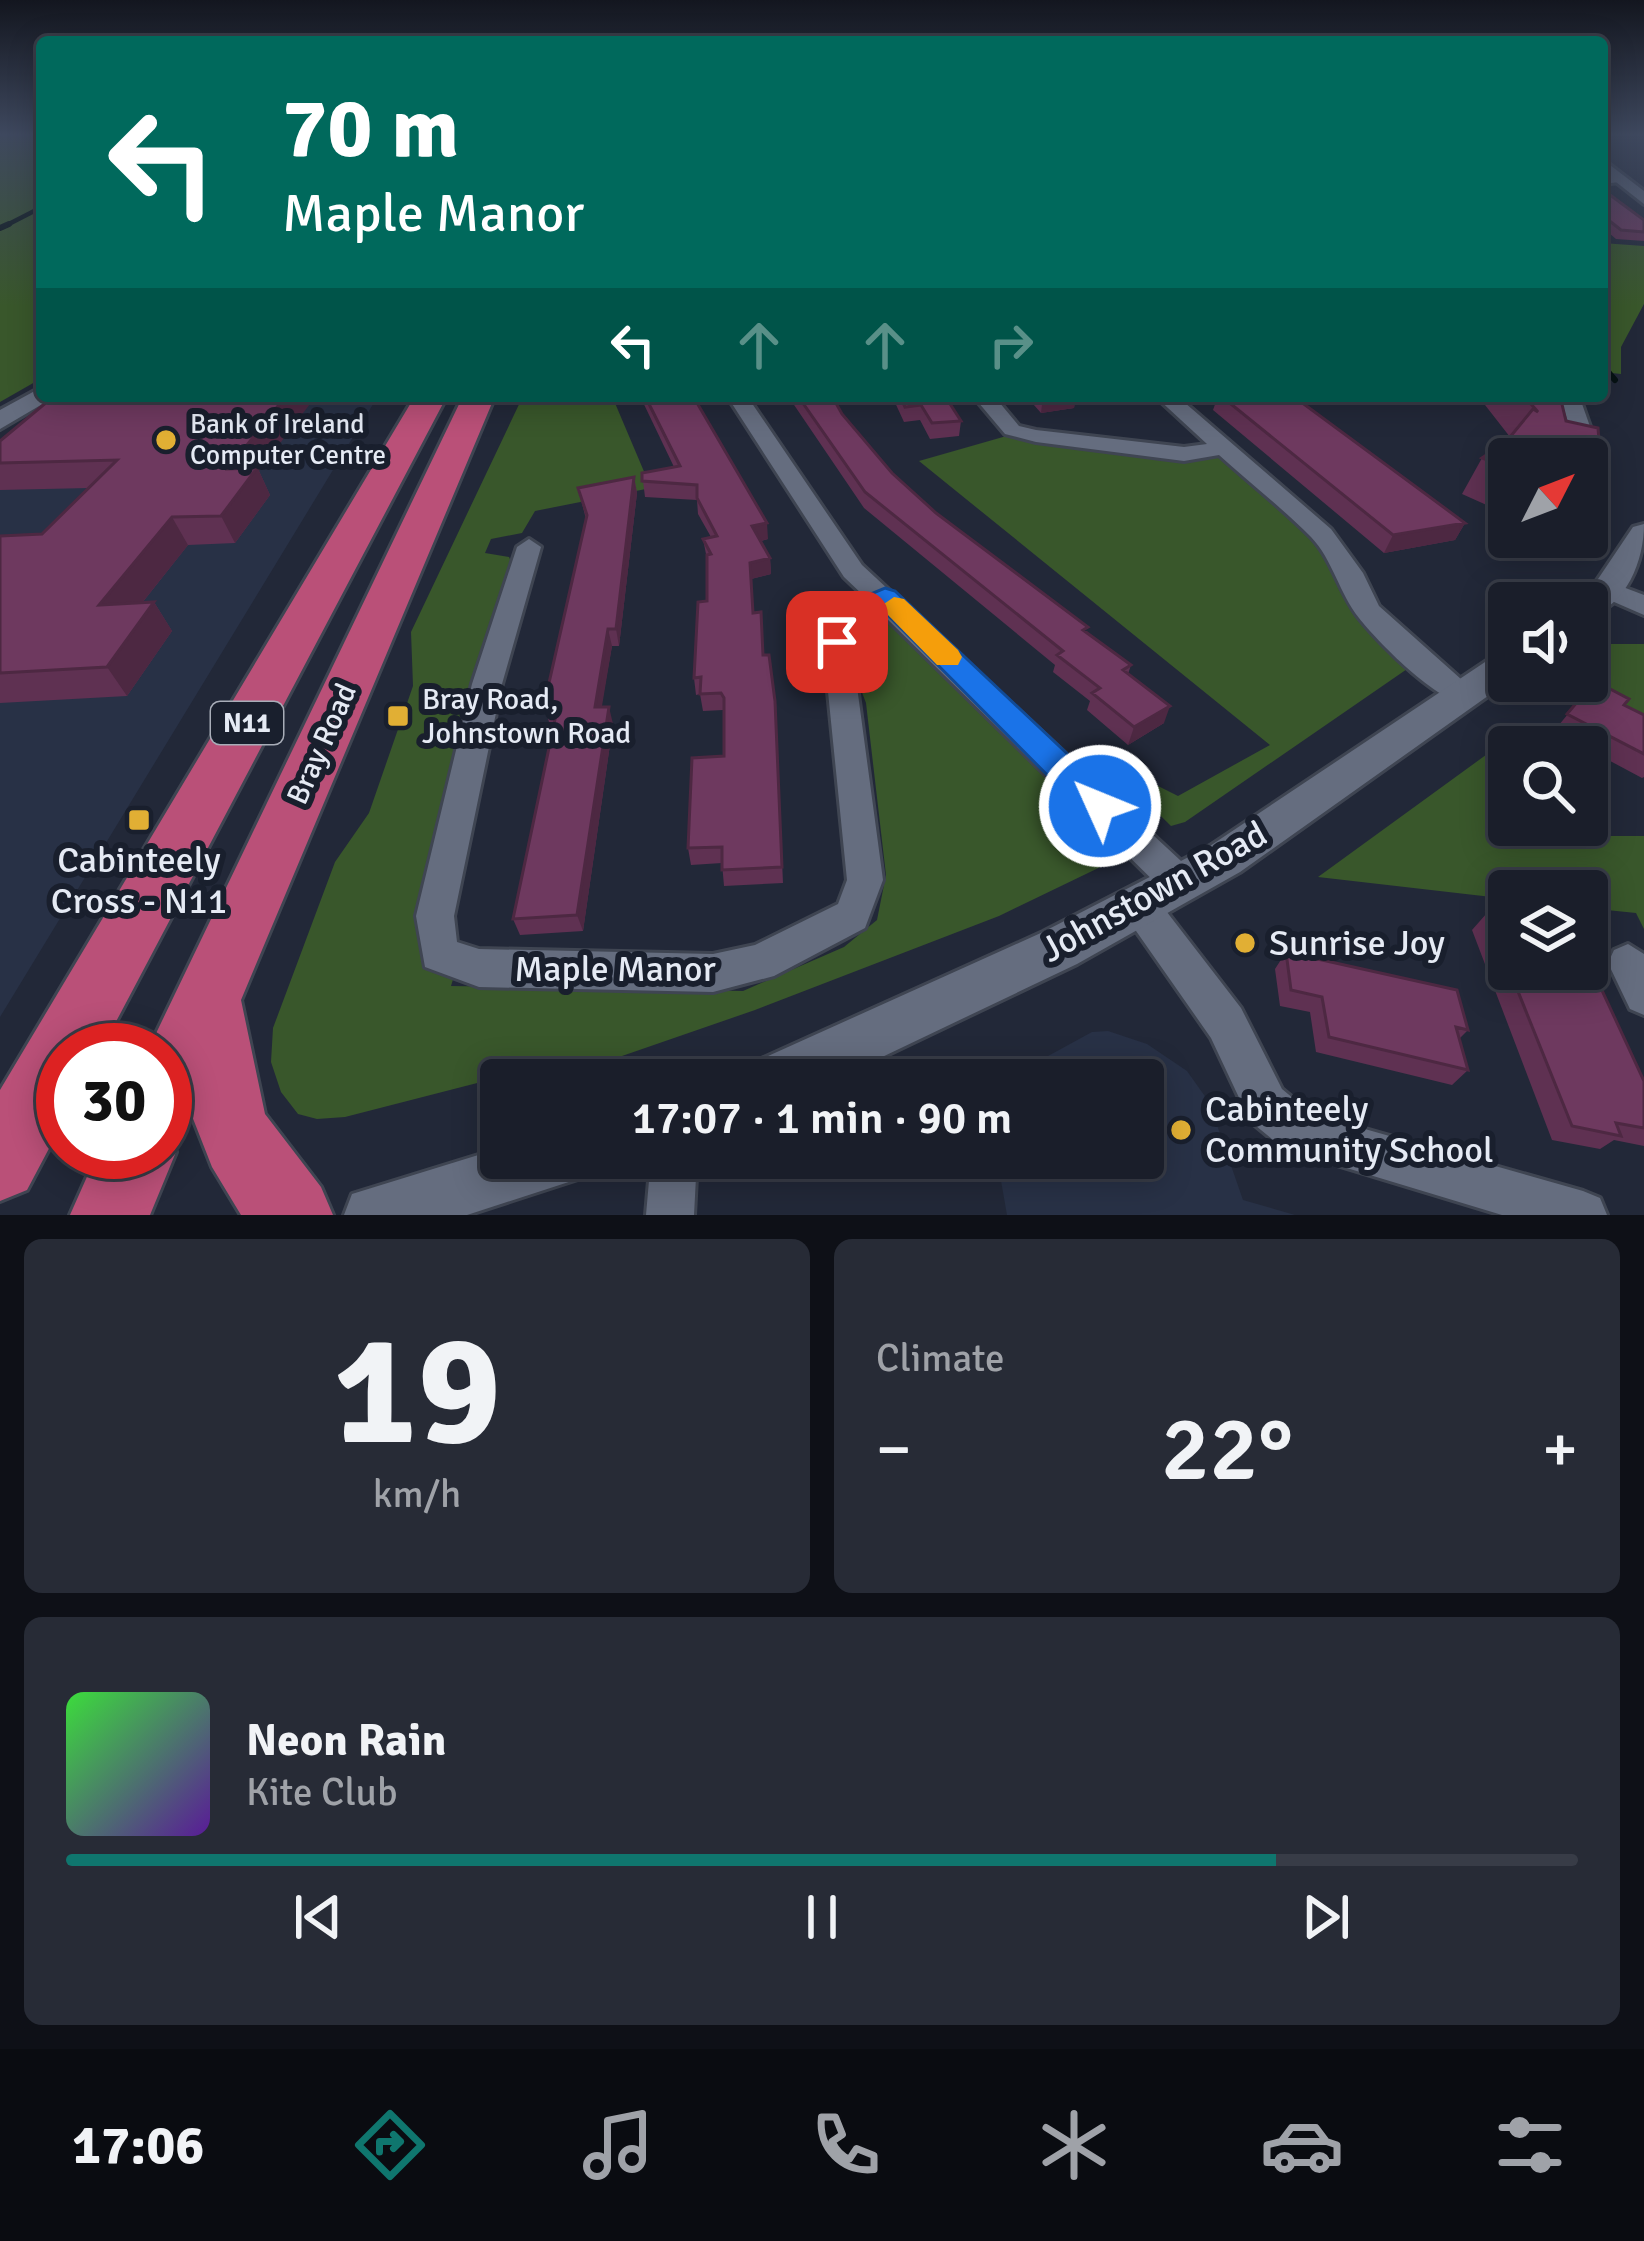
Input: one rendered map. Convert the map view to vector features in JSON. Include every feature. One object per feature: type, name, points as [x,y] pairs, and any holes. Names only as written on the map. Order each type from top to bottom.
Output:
[{"type":"highway","name":"N11","points":[[78,1023],[428,402]]},
{"type":"highway","name":"Bray Road","points":[[192,1033],[475,402]]},
{"type":"highway","points":[[207,999],[223,1108],[233,1137],[266,1188],[293,1215]]},
{"type":"highway","name":"N11","points":[[0,1163],[36,1098]]},
{"type":"highway","points":[[110,1215],[127,1179]]},
{"type":"street","points":[[0,421],[36,398]]},
{"type":"street","points":[[740,402],[853,571],[1181,884]]},
{"type":"street","points":[[987,402],[1012,430],[1036,436],[1184,454],[1220,448]]},
{"type":"street","points":[[1171,402],[1322,534],[1350,573],[1368,611],[1429,670],[1465,696]]},
{"type":"street","points":[[1571,402],[1584,438]]},
{"type":"street","name":"Maple Manor","points":[[529,547],[487,684],[434,916],[439,954],[479,968],[713,974],[760,963],[853,916],[865,880],[837,642],[847,615],[885,597]]},
{"type":"street","points":[[1608,582],[1633,549]]},
{"type":"street","points":[[1608,599],[1644,606]]},
{"type":"street","name":"Johnstown Road","points":[[820,1059],[1181,884],[1488,679]]},
{"type":"street","points":[[1141,906],[1226,1023],[1266,1105],[1300,1133],[1583,1215]]},
{"type":"street","points":[[373,1215],[492,1179]]},
{"type":"street","points":[[670,1215],[673,1179]]},
{"type":"shaded area","points":[[62,402],[374,402],[0,1017],[0,448]]},
{"type":"shaded area","name":"Cabinteely Community School","points":[[1108,1031],[1147,1044],[1187,1071],[1209,1102],[1243,1200],[1295,1215],[1007,1215],[1001,1179],[1164,1179],[1164,1059],[1042,1059],[1092,1032]]},
{"type":"green space","points":[[0,193],[36,193],[36,381],[0,402]]},
{"type":"green space","points":[[1608,243],[1644,246],[1644,304],[1621,347],[1621,374],[1608,373]]},
{"type":"green space","points":[[520,402],[615,402],[651,488],[535,511],[522,533],[491,539],[485,553],[509,557],[513,566],[470,687],[424,909],[454,976],[451,986],[743,991],[844,947],[877,920],[886,875],[866,703],[844,645],[857,628],[869,622],[891,621],[1071,795],[1057,804],[1088,824],[1116,855],[1115,860],[999,916],[613,1059],[480,1059],[480,1082],[345,1117],[317,1119],[298,1114],[281,1092],[271,1062],[273,1028],[335,862],[369,813],[413,686],[411,632]]},
{"type":"green space","points":[[1017,433],[1220,457],[1302,525],[1410,667],[1185,822],[1171,826],[1120,776],[1140,777],[1178,796],[1270,745],[919,461]]},
{"type":"green space","points":[[1608,644],[1644,644],[1644,726],[1608,702]]},
{"type":"green space","points":[[1488,753],[1488,846],[1608,846],[1608,836],[1644,836],[1644,929],[1636,913],[1608,910],[1608,870],[1488,870],[1488,897],[1318,877]]},
{"type":"building","points":[[1608,193],[1644,220],[1644,232],[1621,230],[1608,220]]},
{"type":"building","points":[[47,402],[281,402],[228,469],[257,468],[221,516],[172,517],[99,605],[154,602],[107,667],[0,673],[0,536],[42,534],[117,460],[0,463],[0,441]]},
{"type":"building","points":[[648,402],[696,402],[767,523],[752,526],[770,558],[750,563],[753,613],[761,612],[763,655],[769,655],[775,701],[782,867],[722,870],[722,847],[688,848],[692,758],[724,756],[724,698],[721,693],[700,694],[701,677],[694,678],[698,602],[707,601],[707,555],[711,554],[703,539],[717,536],[697,498],[697,485],[642,481],[642,473],[680,466]]},
{"type":"building","points":[[802,402],[835,402],[892,473],[936,513],[1088,627],[1083,630],[1131,665],[1123,670],[1170,706],[1134,727],[1092,693],[1100,688],[1057,655],[1063,651],[865,492]]},
{"type":"building","points":[[903,402],[949,402],[961,421],[932,423],[921,405],[905,407]]},
{"type":"building","points":[[1228,402],[1301,402],[1465,523],[1393,535]]},
{"type":"building","points":[[1529,402],[1561,402],[1566,421],[1598,428],[1599,438],[1509,438],[1533,409],[1538,412]]},
{"type":"building","points":[[634,477],[616,629],[608,629],[595,707],[609,707],[577,915],[513,919],[558,705],[544,705],[587,515],[578,488]]},
{"type":"building","points":[[1608,688],[1629,699],[1624,705],[1644,715],[1644,754],[1608,735],[1608,726],[1590,726],[1567,714],[1577,702],[1608,702]]},
{"type":"building","points":[[1286,952],[1457,990],[1468,1030],[1456,1027],[1468,1070],[1329,1037],[1322,997],[1291,990]]},
{"type":"building","points":[[1517,990],[1602,990],[1644,1081],[1644,1128],[1616,1123],[1621,1136],[1572,1126]]},
{"type":"waterway","points":[[8,224],[36,210]]},
{"type":"waterway","points":[[0,228],[8,224]]},
{"type":"waterway","points":[[3,227],[8,224]]},
{"type":"waterway","points":[[1608,372],[1615,380]]},
{"type":"slow traffic","points":[[894,606],[947,657]]},
{"type":"place","name":"Bank of Ireland Computer Centre","points":[[166,440]]},
{"type":"place","name":"Bray Road, Johnstown Road","points":[[398,716]]},
{"type":"place","name":"Cabinteely Cross - N11","points":[[139,820]]},
{"type":"place","name":"Sunrise Joy","points":[[1245,943]]},
{"type":"place","name":"Cabinteely Community School","points":[[1181,1130]]},
{"type":"route","points":[[837,642],[847,615],[885,597],[1100,806]]}]
